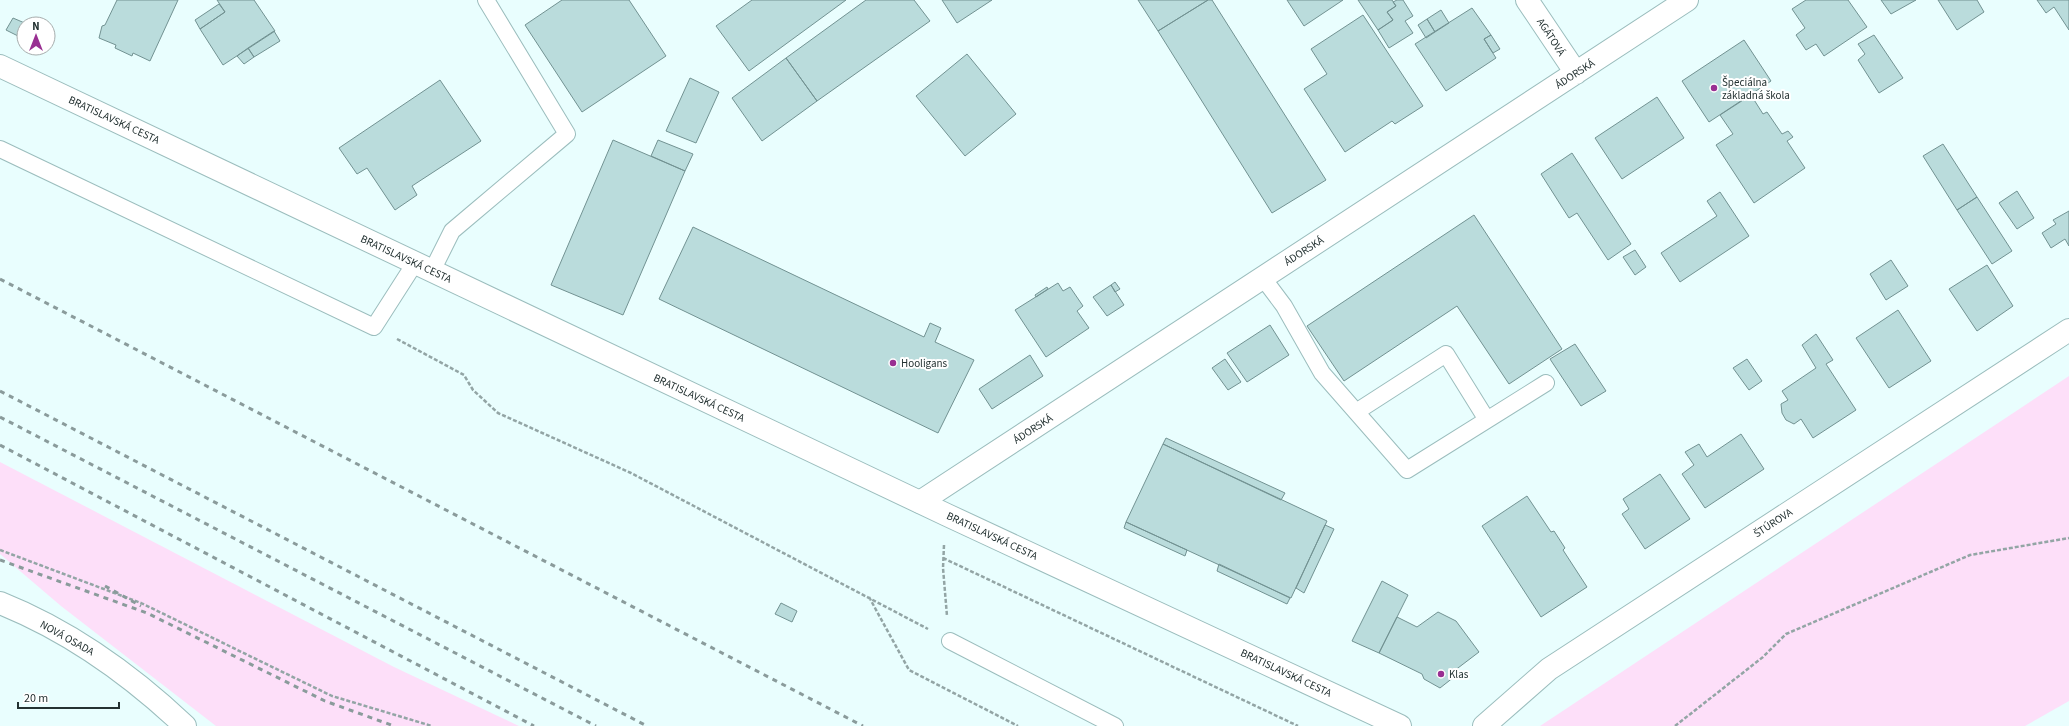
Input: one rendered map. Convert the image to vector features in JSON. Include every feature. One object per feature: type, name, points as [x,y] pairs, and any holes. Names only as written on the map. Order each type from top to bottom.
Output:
[{"type":"street","name":"AGÁTOVÁ","points":[[1527,0],[1576,73]]},
{"type":"street","name":"ÁDORSKÁ","points":[[920,502],[1687,0]]},
{"type":"street","name":"BRATISLAVSKÁ CESTA","points":[[0,66],[947,515],[1400,726]]},
{"type":"street","name":"ŠTÚROVA","points":[[1484,726],[1549,669],[2069,330]]},
{"type":"street","name":"NOVÁ OSADA","points":[[0,603],[89,648],[158,700],[185,726]]},
{"type":"lane","points":[[0,148],[374,327],[452,231],[567,134],[486,0]]},
{"type":"lane","points":[[1263,278],[1284,306],[1322,373],[1407,470],[1546,383]]},
{"type":"lane","points":[[1356,412],[1446,354],[1487,420]]},
{"type":"lane","points":[[950,640],[1115,726]]},
{"type":"path","points":[[374,327],[464,374],[473,390],[498,413],[631,473],[869,596],[950,640]]},
{"type":"path","points":[[947,515],[943,558],[950,640]]},
{"type":"path","points":[[1675,726],[1763,657],[1786,634],[1970,555],[2069,538]]},
{"type":"path","points":[[0,550],[142,603],[332,696],[432,726]]},
{"type":"path","points":[[943,558],[1298,726]]},
{"type":"path","points":[[869,596],[909,670],[1018,726]]},
{"type":"shaded area","points":[[2069,376],[2069,701],[2025,726],[1540,726]]},
{"type":"shaded area","points":[[0,462],[394,667],[519,726],[216,726],[61,606],[0,554]]},
{"type":"building","points":[[117,0],[178,0],[150,61],[133,53],[132,56],[115,48],[116,45],[99,38],[102,26],[105,25]]},
{"type":"building","points":[[217,0],[254,0],[275,31],[223,65],[200,29],[225,12]]},
{"type":"building","points":[[562,0],[629,0],[666,56],[582,112],[525,25]]},
{"type":"building","points":[[752,0],[846,0],[749,71],[716,26]]},
{"type":"building","points":[[866,0],[914,0],[930,21],[817,101],[786,58]]},
{"type":"building","points":[[942,0],[992,0],[957,23]]},
{"type":"building","points":[[1138,0],[1208,0],[1158,31]]},
{"type":"building","points":[[1208,0],[1212,0],[1326,180],[1272,213],[1158,31]]},
{"type":"building","points":[[1287,0],[1343,0],[1304,26]]},
{"type":"building","points":[[1358,0],[1392,0],[1396,6],[1387,12],[1393,20],[1378,30]]},
{"type":"building","points":[[1403,0],[1413,16],[1405,21],[1413,33],[1389,48],[1378,30],[1393,20],[1387,12],[1396,6],[1393,2]]},
{"type":"building","points":[[1806,0],[1848,0],[1867,27],[1824,56],[1816,44],[1806,50],[1796,35],[1805,28],[1792,9]]},
{"type":"building","points":[[1881,0],[1916,0],[1891,14]]},
{"type":"building","points":[[1938,0],[1977,0],[1984,12],[1957,30]]},
{"type":"building","points":[[2037,0],[2069,0],[2069,30],[2054,7],[2046,13]]},
{"type":"building","points":[[219,4],[225,12],[200,29],[195,20]]},
{"type":"building","points":[[1472,8],[1491,35],[1484,39],[1496,58],[1446,91],[1415,44]]},
{"type":"building","points":[[1441,10],[1449,23],[1435,32],[1427,19]]},
{"type":"building","points":[[1363,15],[1423,106],[1395,124],[1392,121],[1345,152],[1304,89],[1327,74],[1311,49]]},
{"type":"building","points":[[13,18],[16,19],[16,35],[6,30]]},
{"type":"building","points":[[1427,19],[1435,32],[1426,38],[1418,25]]},
{"type":"building","points":[[274,31],[280,41],[254,57],[248,48]]},
{"type":"building","points":[[1491,35],[1500,49],[1493,53],[1484,39]]},
{"type":"building","points":[[1874,35],[1903,78],[1879,93],[1858,60],[1865,54],[1858,44]]},
{"type":"building","points":[[1744,40],[1771,81],[1709,122],[1682,81]]},
{"type":"building","points":[[248,48],[254,57],[244,64],[237,56]]},
{"type":"building","points":[[967,54],[1016,114],[965,156],[916,96]]},
{"type":"building","points":[[786,58],[817,101],[762,141],[732,98]]},
{"type":"building","points":[[690,78],[719,92],[696,143],[666,131]]},
{"type":"building","points":[[440,80],[481,141],[412,186],[417,195],[395,210],[367,168],[357,174],[339,148]]},
{"type":"building","points":[[1751,95],[1763,114],[1767,112],[1782,134],[1788,131],[1793,137],[1787,141],[1805,168],[1754,203],[1716,145],[1733,134],[1720,115]]},
{"type":"building","points":[[1657,97],[1684,138],[1622,179],[1595,138]]},
{"type":"building","points":[[613,140],[685,171],[623,315],[551,285]]},
{"type":"building","points":[[658,140],[693,154],[685,171],[651,156]]},
{"type":"building","points":[[1943,144],[1977,197],[1957,210],[1923,156]]},
{"type":"building","points":[[1572,153],[1631,244],[1608,260],[1577,213],[1569,218],[1541,174]]},
{"type":"building","points":[[2017,191],[2034,218],[2017,229],[1999,203]]},
{"type":"building","points":[[1720,192],[1749,236],[1680,282],[1661,253],[1717,216],[1707,201]]},
{"type":"building","points":[[1977,197],[2012,251],[1992,264],[1957,210]]},
{"type":"building","points":[[2069,211],[2069,246],[2065,239],[2051,248],[2042,233],[2056,224],[2053,220]]},
{"type":"building","points":[[1474,215],[1562,349],[1509,384],[1457,306],[1344,381],[1307,326]]},
{"type":"building","points":[[693,227],[924,337],[930,323],[941,328],[935,342],[974,360],[938,433],[659,299]]},
{"type":"building","points":[[1635,250],[1646,267],[1635,275],[1623,257]]},
{"type":"building","points":[[1891,260],[1908,286],[1886,300],[1870,274]]},
{"type":"building","points":[[1987,265],[2013,306],[1977,331],[1949,289]]},
{"type":"building","points":[[1115,282],[1120,289],[1115,292],[1111,285]]},
{"type":"building","points":[[1058,283],[1063,291],[1070,287],[1083,306],[1077,311],[1089,328],[1046,357],[1015,310]]},
{"type":"building","points":[[1111,285],[1124,305],[1107,316],[1093,297]]},
{"type":"building","points":[[1047,287],[1048,289],[1036,297],[1035,295]]},
{"type":"building","points":[[1898,310],[1931,361],[1889,388],[1856,338]]},
{"type":"building","points":[[1270,325],[1289,355],[1247,382],[1227,353]]},
{"type":"building","points":[[1816,334],[1833,360],[1826,364],[1856,410],[1813,438],[1801,419],[1794,424],[1786,420],[1782,413],[1781,404],[1788,400],[1782,391],[1816,368],[1802,345]]},
{"type":"building","points":[[1575,344],[1606,391],[1581,406],[1550,359]]},
{"type":"building","points":[[1030,355],[1043,376],[992,409],[979,389]]},
{"type":"building","points":[[1225,359],[1241,382],[1228,390],[1212,368]]},
{"type":"building","points":[[1747,359],[1762,381],[1749,390],[1733,368]]},
{"type":"building","points":[[1741,434],[1764,469],[1705,508],[1682,474],[1694,465],[1685,452],[1699,444],[1707,457]]},
{"type":"building","points":[[1166,438],[1285,493],[1281,500],[1163,444]]},
{"type":"building","points":[[1163,444],[1327,521],[1291,598],[1126,522]]},
{"type":"building","points":[[1660,474],[1690,519],[1645,549],[1622,514],[1629,509],[1623,499]]},
{"type":"building","points":[[1527,496],[1551,532],[1554,531],[1565,548],[1563,550],[1587,587],[1541,617],[1482,526]]},
{"type":"building","points":[[1126,522],[1187,550],[1185,556],[1124,528]]},
{"type":"building","points":[[1325,525],[1334,529],[1304,593],[1296,588]]},
{"type":"building","points":[[1219,564],[1290,598],[1287,604],[1217,571]]},
{"type":"building","points":[[1382,581],[1408,595],[1379,653],[1352,641]]},
{"type":"building","points":[[781,603],[797,611],[792,622],[775,614]]},
{"type":"building","points":[[1438,612],[1456,621],[1479,652],[1454,671],[1454,677],[1440,688],[1424,679],[1422,674],[1379,653],[1397,617],[1417,627]]},
{"type":"railway","points":[[0,279],[863,726]]},
{"type":"railway","points":[[0,391],[647,726]]},
{"type":"railway","points":[[0,417],[596,726]]},
{"type":"railway","points":[[0,445],[534,726]]},
{"type":"railway","points":[[0,560],[147,613],[325,701],[394,726]]},
{"type":"railway","points":[[105,586],[141,606]]},
{"type":"place","name":"Špeciálna základná škola","points":[[1714,88]]},
{"type":"place","name":"Hooligans","points":[[893,363]]},
{"type":"place","name":"Klas","points":[[1441,674]]}]
